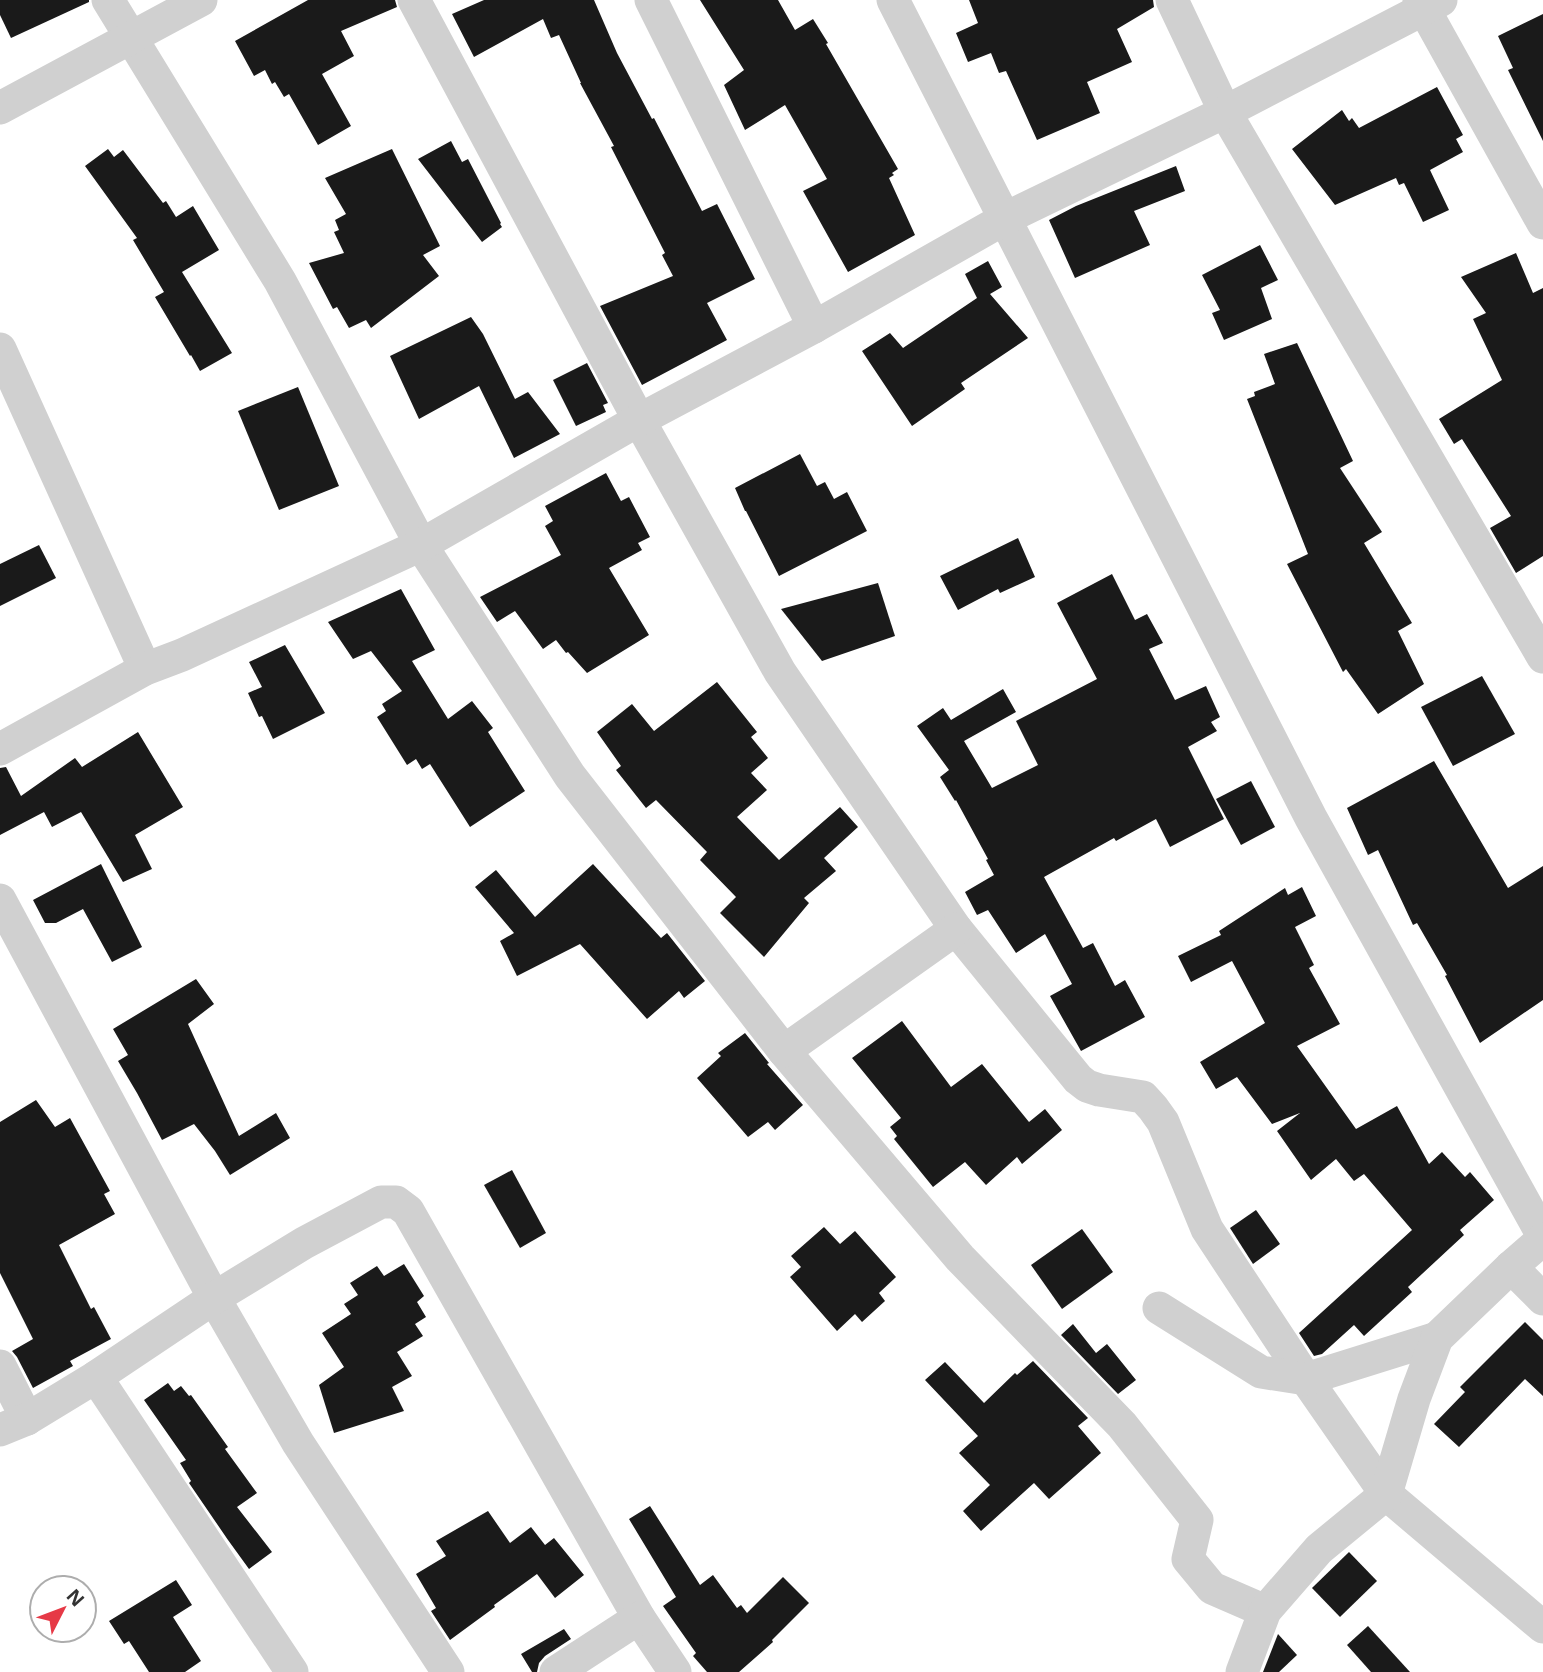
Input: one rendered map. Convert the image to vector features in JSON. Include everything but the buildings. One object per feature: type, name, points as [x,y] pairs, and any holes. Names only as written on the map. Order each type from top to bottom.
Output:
[{"type":"street","points":[[108,0],[279,281],[421,545],[570,776],[784,1051],[960,1258],[1130,1435],[1198,1520],[1188,1559],[1212,1588],[1265,1611]]},
{"type":"street","points":[[0,108],[201,0]]},
{"type":"street","points":[[414,0],[639,420],[780,672],[956,929],[1078,1079],[1099,1090],[1143,1097],[1153,1108],[1163,1122],[1207,1229],[1386,1494],[1543,1627]]},
{"type":"street","points":[[651,0],[814,327]]},
{"type":"street","points":[[893,0],[1311,818],[1543,1238],[1437,1338],[1414,1399],[1386,1494],[1320,1549],[1265,1611],[1242,1672]]},
{"type":"street","points":[[1172,0],[1225,113],[1543,657]]},
{"type":"street","points":[[0,749],[145,669],[182,655],[421,545],[639,420],[814,327],[1006,218],[1225,113],[1428,3],[1543,223]]},
{"type":"street","points":[[0,349],[145,669]]},
{"type":"street","points":[[0,900],[214,1298],[298,1443],[448,1672]]},
{"type":"street","points":[[784,1051],[956,929]]},
{"type":"street","points":[[0,1366],[14,1425],[96,1377],[214,1298],[303,1243],[382,1202],[396,1202],[408,1211],[639,1618],[675,1672]]},
{"type":"street","points":[[1511,1267],[1543,1299]]},
{"type":"street","points":[[1159,1308],[1261,1373],[1306,1379],[1437,1338]]},
{"type":"street","points":[[96,1377],[292,1672]]},
{"type":"street","points":[[556,1672],[639,1618]]}]
